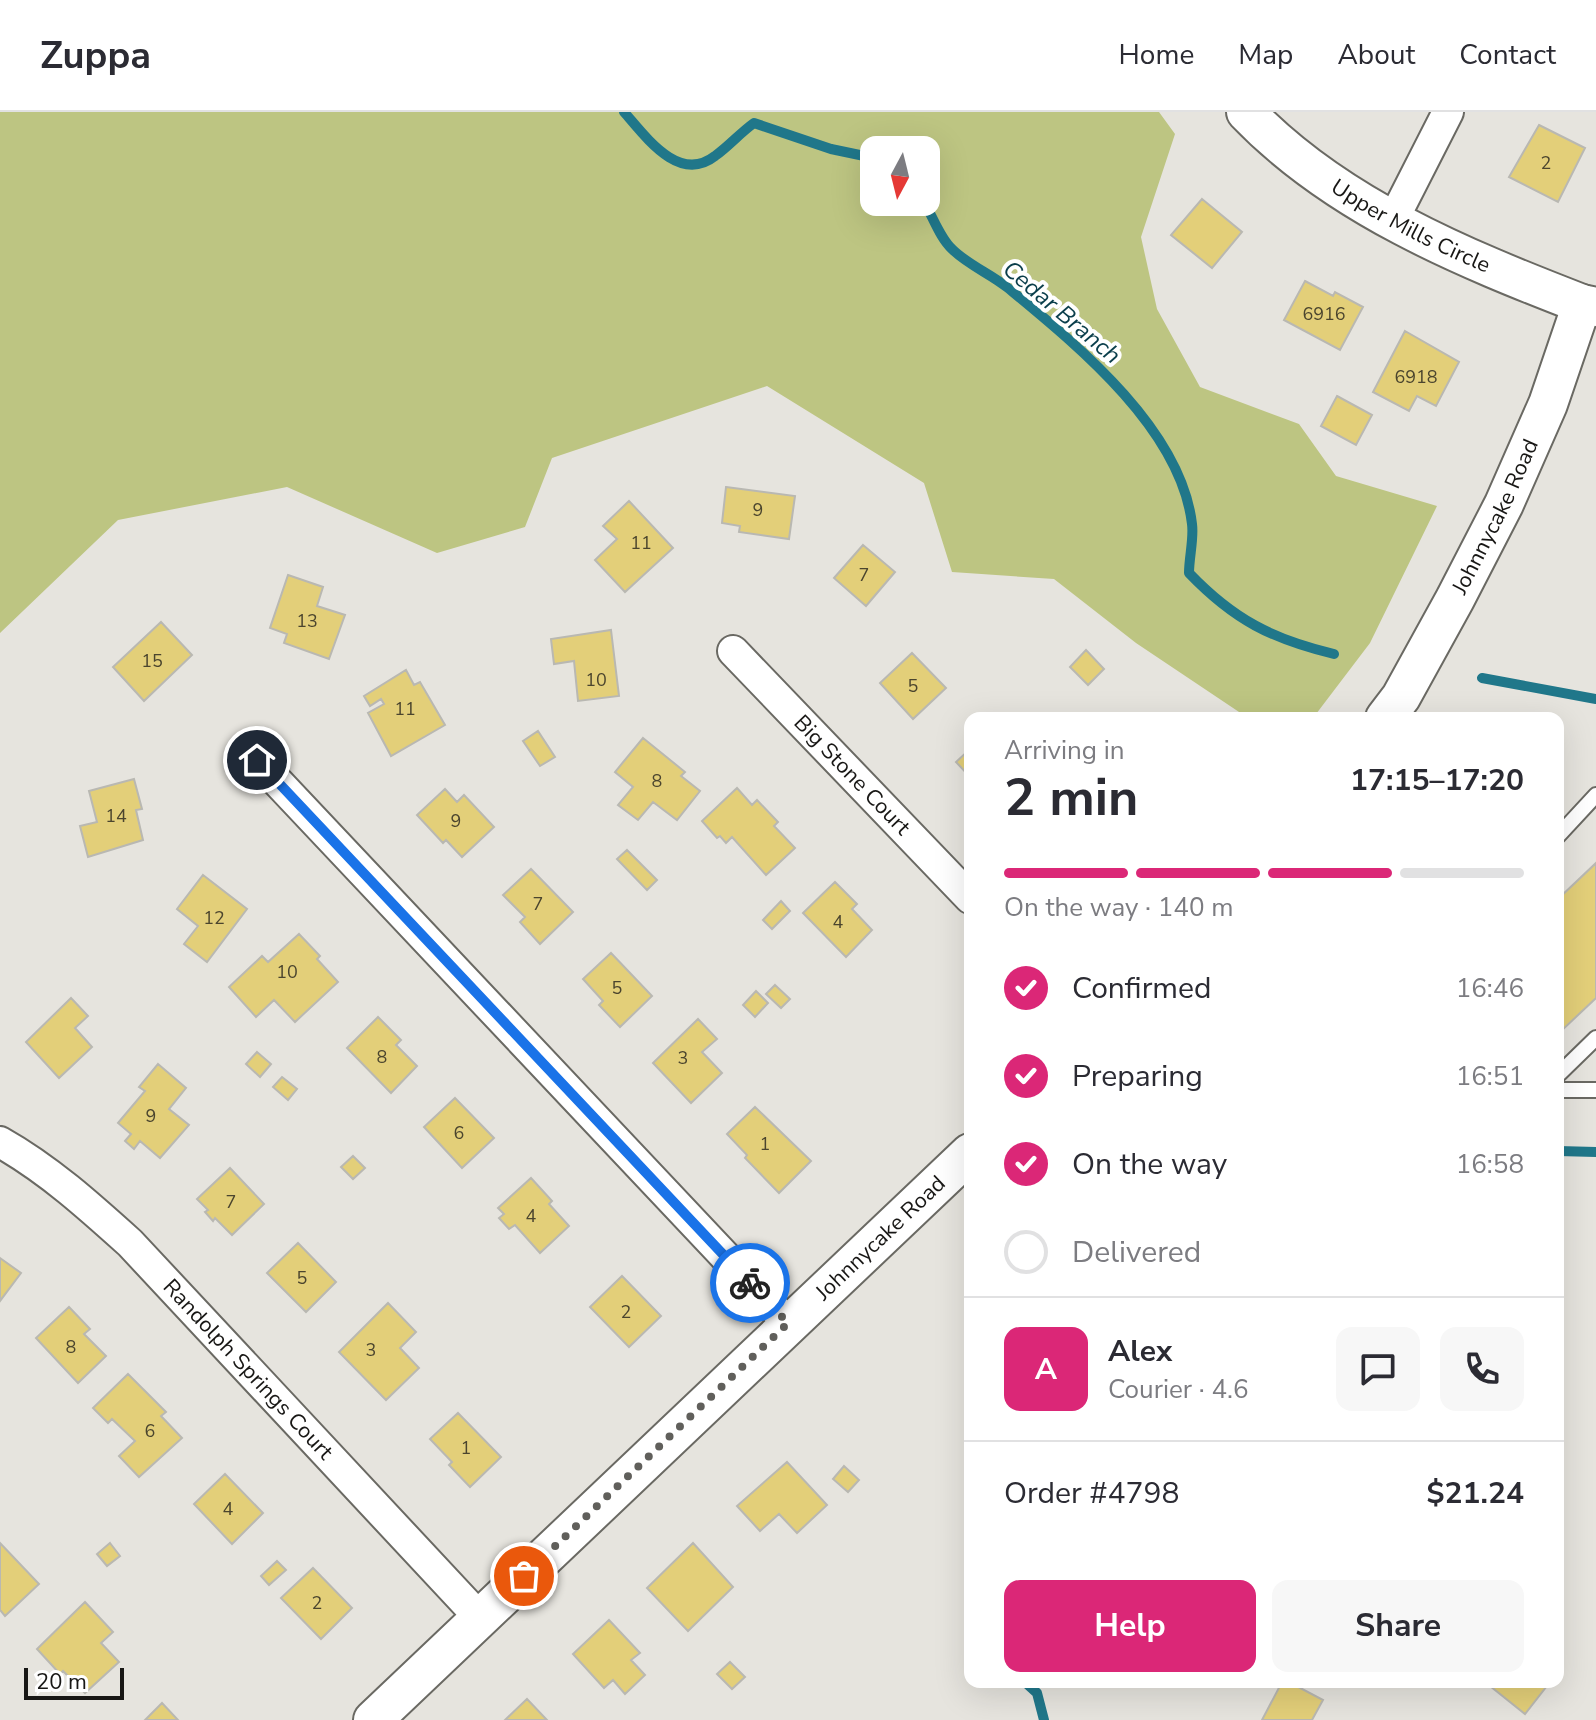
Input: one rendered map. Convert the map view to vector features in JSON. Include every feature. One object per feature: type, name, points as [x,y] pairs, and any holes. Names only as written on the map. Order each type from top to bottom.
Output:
[{"type":"street","name":"Upper Mills Circle","points":[[1246,112],[1261,128],[1323,177],[1393,220],[1480,264],[1589,305]]},
{"type":"street","points":[[1393,220],[1448,112]]},
{"type":"street","name":"Johnnycake Road","points":[[1390,712],[1455,599],[1504,504],[1589,305]]},
{"type":"street","name":"Big Stone Court","points":[[733,651],[964,892]]},
{"type":"street","points":[[257,760],[788,1323]]},
{"type":"street","name":"Randolph Springs Court","points":[[0,1142],[73,1192],[130,1243],[480,1618]]},
{"type":"street","name":"Johnnycake Road","points":[[373,1720],[964,1159]]},
{"type":"lane","points":[[1564,830],[1596,795]]},
{"type":"lane","points":[[1564,1069],[1596,1038]]},
{"type":"lane","points":[[1564,1090],[1596,1090]]},
{"type":"green space","points":[[0,112],[1159,112],[1175,134],[1141,237],[1157,309],[1200,387],[1299,424],[1336,476],[1437,506],[1370,643],[1318,712],[1239,712],[1136,643],[1054,579],[952,572],[924,483],[767,386],[552,458],[525,527],[437,553],[287,487],[118,520],[0,633]]},
{"type":"building","points":[[1539,125],[1585,148],[1558,202],[1509,177]]},
{"type":"building","points":[[1202,199],[1242,232],[1212,268],[1171,235]]},
{"type":"building","points":[[1305,281],[1363,307],[1340,350],[1284,320]]},
{"type":"building","points":[[1405,331],[1459,362],[1436,406],[1417,396],[1409,411],[1373,392]]},
{"type":"building","points":[[1337,396],[1372,415],[1356,445],[1321,426]]},
{"type":"building","points":[[726,487],[795,496],[789,539],[739,532],[740,526],[722,523]]},
{"type":"building","points":[[629,501],[673,548],[625,592],[595,560],[617,539],[603,526]]},
{"type":"building","points":[[863,545],[895,572],[866,606],[834,578]]},
{"type":"building","points":[[288,575],[323,587],[317,606],[345,615],[329,659],[284,643],[287,634],[270,628]]},
{"type":"building","points":[[161,622],[192,655],[144,701],[113,667]]},
{"type":"building","points":[[611,630],[619,696],[578,701],[574,661],[554,664],[551,639]]},
{"type":"building","points":[[1086,650],[1104,669],[1088,685],[1070,667]]},
{"type":"building","points":[[912,653],[946,688],[913,719],[880,683]]},
{"type":"building","points":[[406,670],[414,685],[420,682],[445,725],[391,756],[368,713],[384,704],[381,699],[370,706],[364,696]]},
{"type":"building","points":[[538,731],[555,757],[540,766],[523,741]]},
{"type":"building","points":[[643,738],[685,772],[681,776],[700,791],[677,820],[653,802],[638,820],[618,805],[633,787],[615,772]]},
{"type":"building","points":[[964,755],[964,771],[956,762]]},
{"type":"building","points":[[134,779],[142,809],[136,810],[143,840],[88,857],[80,826],[97,822],[89,791]]},
{"type":"building","points":[[737,788],[752,805],[757,800],[778,822],[774,826],[795,848],[766,875],[732,837],[726,843],[702,821]]},
{"type":"building","points":[[445,789],[457,802],[464,795],[494,827],[462,857],[446,840],[443,843],[417,815]]},
{"type":"building","points":[[627,850],[657,880],[647,890],[617,859]]},
{"type":"building","points":[[1596,863],[1596,998],[1564,1028],[1564,893]]},
{"type":"building","points":[[531,869],[573,912],[540,944],[520,922],[525,917],[503,895]]},
{"type":"building","points":[[203,875],[247,909],[207,962],[184,944],[198,926],[177,909]]},
{"type":"building","points":[[835,882],[857,904],[852,909],[872,930],[846,957],[803,913]]},
{"type":"building","points":[[781,901],[790,911],[772,929],[763,920]]},
{"type":"building","points":[[299,934],[320,956],[317,959],[338,982],[295,1022],[274,1000],[256,1017],[229,987],[262,956],[268,962]]},
{"type":"building","points":[[611,953],[652,996],[620,1027],[599,1005],[603,1001],[583,979]]},
{"type":"building","points":[[775,985],[790,999],[781,1008],[766,994]]},
{"type":"building","points":[[756,991],[768,1003],[755,1017],[743,1005]]},
{"type":"building","points":[[71,998],[88,1016],[75,1028],[92,1047],[59,1078],[26,1042]]},
{"type":"building","points":[[378,1017],[401,1040],[396,1045],[417,1066],[391,1093],[347,1048]]},
{"type":"building","points":[[698,1019],[717,1039],[702,1052],[722,1073],[691,1103],[653,1063]]},
{"type":"building","points":[[257,1052],[271,1064],[260,1077],[246,1064]]},
{"type":"building","points":[[158,1064],[186,1088],[169,1109],[189,1125],[160,1158],[140,1141],[134,1149],[125,1141],[131,1134],[118,1123],[145,1091],[139,1087]]},
{"type":"building","points":[[282,1077],[297,1089],[288,1100],[273,1087]]},
{"type":"building","points":[[455,1098],[494,1138],[462,1168],[424,1127]]},
{"type":"building","points":[[755,1107],[811,1161],[779,1193],[727,1134]]},
{"type":"building","points":[[353,1156],[365,1168],[353,1179],[341,1167]]},
{"type":"building","points":[[230,1168],[264,1204],[232,1235],[215,1218],[213,1221],[205,1212],[208,1210],[197,1199]]},
{"type":"building","points":[[531,1178],[569,1226],[540,1253],[515,1225],[509,1229],[499,1218],[504,1214],[498,1208]]},
{"type":"building","points":[[298,1243],[336,1282],[306,1312],[267,1273]]},
{"type":"building","points":[[0,1258],[21,1273],[0,1301]]},
{"type":"building","points":[[622,1276],[661,1316],[629,1347],[590,1307]]},
{"type":"building","points":[[388,1303],[416,1332],[400,1348],[419,1368],[386,1400],[339,1352]]},
{"type":"building","points":[[69,1307],[90,1329],[84,1334],[106,1356],[78,1383],[36,1338]]},
{"type":"building","points":[[128,1374],[166,1412],[161,1416],[182,1438],[139,1477],[119,1456],[135,1441],[112,1419],[108,1423],[93,1408]]},
{"type":"building","points":[[458,1413],[501,1457],[470,1487],[430,1439]]},
{"type":"building","points":[[787,1462],[827,1505],[797,1533],[779,1514],[760,1531],[737,1506]]},
{"type":"building","points":[[844,1466],[859,1480],[848,1492],[833,1479]]},
{"type":"building","points":[[225,1474],[263,1513],[232,1544],[194,1504]]},
{"type":"building","points":[[0,1543],[39,1584],[5,1616],[0,1610]]},
{"type":"building","points":[[110,1543],[120,1556],[107,1566],[97,1554]]},
{"type":"building","points":[[693,1543],[733,1587],[688,1631],[647,1588]]},
{"type":"building","points":[[277,1561],[286,1570],[269,1585],[261,1576]]},
{"type":"building","points":[[313,1568],[352,1608],[321,1639],[281,1598]]},
{"type":"building","points":[[85,1602],[113,1632],[101,1643],[119,1662],[85,1693],[63,1671],[60,1674],[37,1649]]},
{"type":"building","points":[[609,1620],[640,1653],[631,1660],[645,1675],[625,1694],[613,1680],[604,1688],[573,1654]]},
{"type":"building","points":[[730,1662],[745,1677],[732,1689],[717,1674]]},
{"type":"building","points":[[1279,1688],[1300,1688],[1323,1700],[1312,1720],[1262,1720]]},
{"type":"building","points":[[1492,1688],[1545,1688],[1525,1714]]},
{"type":"building","points":[[527,1699],[547,1720],[505,1720]]},
{"type":"building","points":[[162,1703],[178,1720],[145,1720]]},
{"type":"waterway","name":"Cedar Branch","points":[[624,112],[664,154],[689,164],[702,163],[715,156],[754,123],[831,149],[860,155]]},
{"type":"waterway","name":"Cedar Branch","points":[[931,216],[952,249],[1008,288],[1064,336],[1122,392],[1147,423],[1168,455],[1184,489],[1192,524],[1189,573],[1222,603],[1255,626],[1292,642],[1334,654]]},
{"type":"waterway","name":"Cedar Branch","points":[[1482,678],[1596,699]]},
{"type":"waterway","points":[[1564,1151],[1596,1152]]},
{"type":"waterway","points":[[1032,1688],[1037,1693],[1044,1720]]},
{"type":"way so far","points":[[524,1576],[788,1323],[750,1283]]},
{"type":"route","points":[[257,760],[750,1283]]}]
